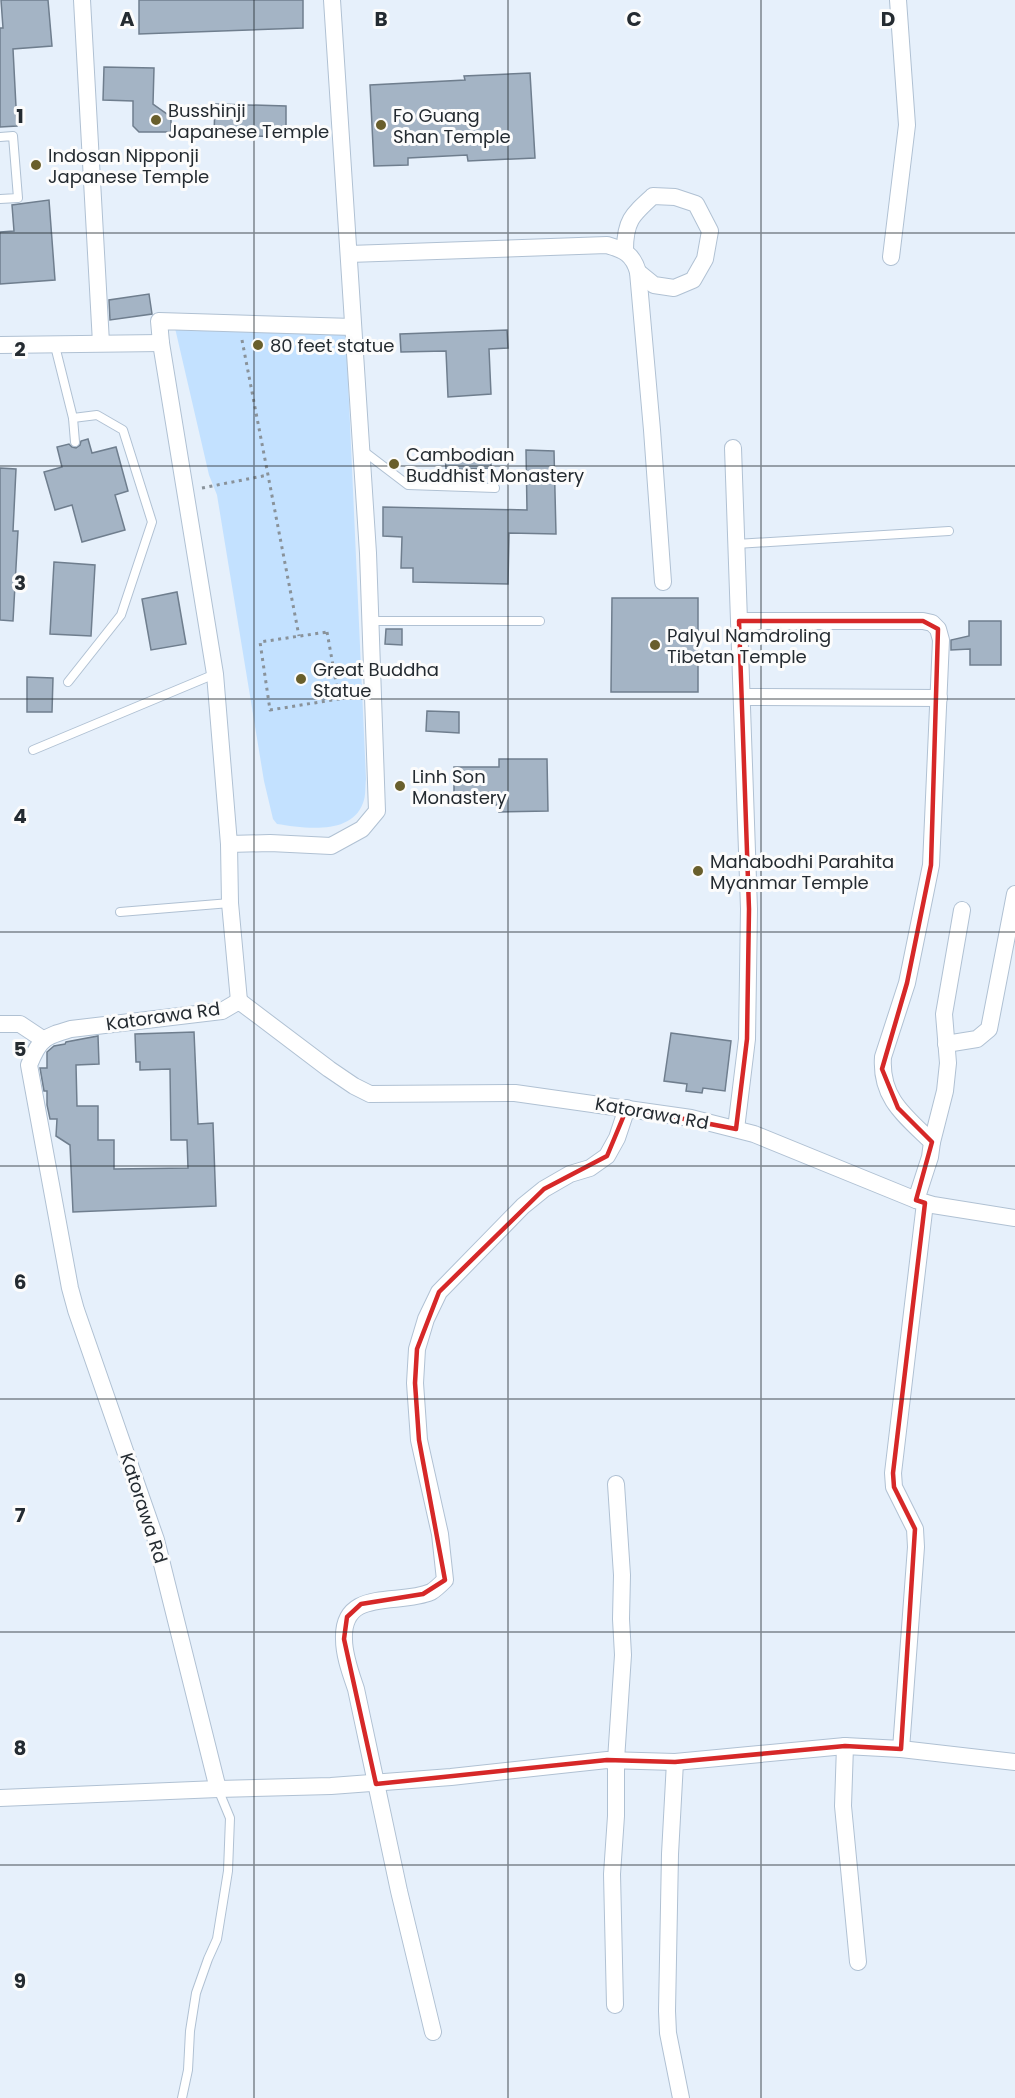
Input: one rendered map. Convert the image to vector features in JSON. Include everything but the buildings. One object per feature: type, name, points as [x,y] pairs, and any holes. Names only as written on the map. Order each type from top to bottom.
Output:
[{"type":"street","points":[[82,0],[101,343]]},
{"type":"street","points":[[230,844],[331,846],[362,829],[377,811],[371,621],[362,450],[332,0]]},
{"type":"street","points":[[891,257],[907,126],[898,0]]},
{"type":"street","points":[[625,250],[625,231],[636,212],[653,196],[675,197],[696,204],[710,231],[705,259],[693,280],[674,288],[654,285],[638,272]]},
{"type":"street","points":[[349,254],[607,245],[625,250],[635,262],[638,272],[663,582]]},
{"type":"street","points":[[239,1001],[230,903],[230,844],[215,674],[159,321],[353,327]]},
{"type":"street","points":[[0,345],[161,343]]},
{"type":"street","points":[[733,448],[749,921],[747,1039],[736,1129]]},
{"type":"street","points":[[739,621],[922,621],[932,622],[938,629],[941,640],[931,865],[907,983],[883,1057],[882,1069],[886,1089],[898,1108],[932,1142]]},
{"type":"street","points":[[743,697],[939,698]]},
{"type":"street","points":[[946,1044],[976,1039],[989,1029],[1015,894]]},
{"type":"street","points":[[902,1749],[916,1547],[915,1529],[894,1487],[893,1473],[920,1202],[945,1090],[948,1063],[944,1014],[962,910]]},
{"type":"street","name":"Katorawa Rd","points":[[218,1789],[156,1540],[70,1288],[29,1065],[37,1046],[49,1035],[71,1029],[222,1011],[239,1001],[329,1069],[370,1094],[515,1093],[668,1113],[736,1129],[776,1143],[920,1202],[1015,1218]]},
{"type":"street","points":[[0,1024],[20,1024],[44,1040]]},
{"type":"street","points":[[433,2032],[344,1639],[347,1617],[361,1604],[423,1594],[433,1591],[445,1580],[440,1534],[419,1440],[415,1383],[417,1349],[426,1319],[439,1292],[543,1189],[570,1174],[590,1168],[607,1156],[617,1138],[627,1108]]},
{"type":"street","points":[[615,2005],[612,1874],[616,1816],[616,1760],[624,1655],[616,1484]]},
{"type":"street","points":[[0,1798],[376,1784],[616,1760],[675,1762],[845,1746],[902,1749],[1015,1762]]},
{"type":"street","points":[[845,1746],[843,1806],[858,1962]]},
{"type":"street","points":[[675,1762],[670,1854],[667,2011],[668,2033],[681,2098]]},
{"type":"lane","points":[[0,137],[13,136],[18,198],[0,200]]},
{"type":"lane","points":[[55,346],[73,418],[75,442]]},
{"type":"lane","points":[[68,682],[121,615],[152,522],[123,430],[98,415],[73,418]]},
{"type":"lane","points":[[362,450],[408,485],[495,488]]},
{"type":"lane","points":[[736,544],[949,531]]},
{"type":"lane","points":[[371,621],[540,621]]},
{"type":"lane","points":[[33,750],[215,674]]},
{"type":"lane","points":[[120,912],[230,903]]},
{"type":"lane","points":[[182,2098],[188,2070],[193,2010],[201,1977],[217,1939],[228,1871],[230,1818],[218,1789]]},
{"type":"path","points":[[238,323],[299,636]]},
{"type":"path","points":[[185,491],[268,475]]},
{"type":"path","points":[[327,632],[339,699],[270,710],[260,642],[299,636],[327,632]]},
{"type":"highlighted area","points":[[739,621],[923,621],[938,629],[931,865],[907,983],[882,1069],[898,1108],[932,1142],[916,1200],[925,1203],[893,1473],[894,1487],[915,1529],[901,1749],[845,1746],[675,1762],[607,1760],[376,1784],[344,1639],[347,1617],[361,1604],[423,1594],[445,1580],[419,1440],[415,1383],[417,1349],[439,1292],[544,1189],[607,1156],[627,1108],[736,1129],[747,1039],[749,909]]},
{"type":"shaded area","points":[[175,328],[346,335],[366,779],[364,800],[357,814],[337,825],[300,827],[277,824],[273,819],[264,781],[217,495],[209,475]]},
{"type":"place","name":"Busshinji Japanese Temple","points":[[156,120]]},
{"type":"place","name":"Fo Guang Shan Temple","points":[[381,125]]},
{"type":"place","name":"Indosan Nipponji Japanese Temple","points":[[36,165]]},
{"type":"place","name":"80 feet statue","points":[[258,345]]},
{"type":"place","name":"Cambodian Buddhist Monastery","points":[[394,464]]},
{"type":"place","name":"Palyul Namdroling Tibetan Temple","points":[[655,645]]},
{"type":"place","name":"Great Buddha Statue","points":[[301,679]]},
{"type":"place","name":"Linh Son Monastery","points":[[400,786]]},
{"type":"place","name":"Mahabodhi Parahita Myanmar Temple","points":[[698,871]]}]
